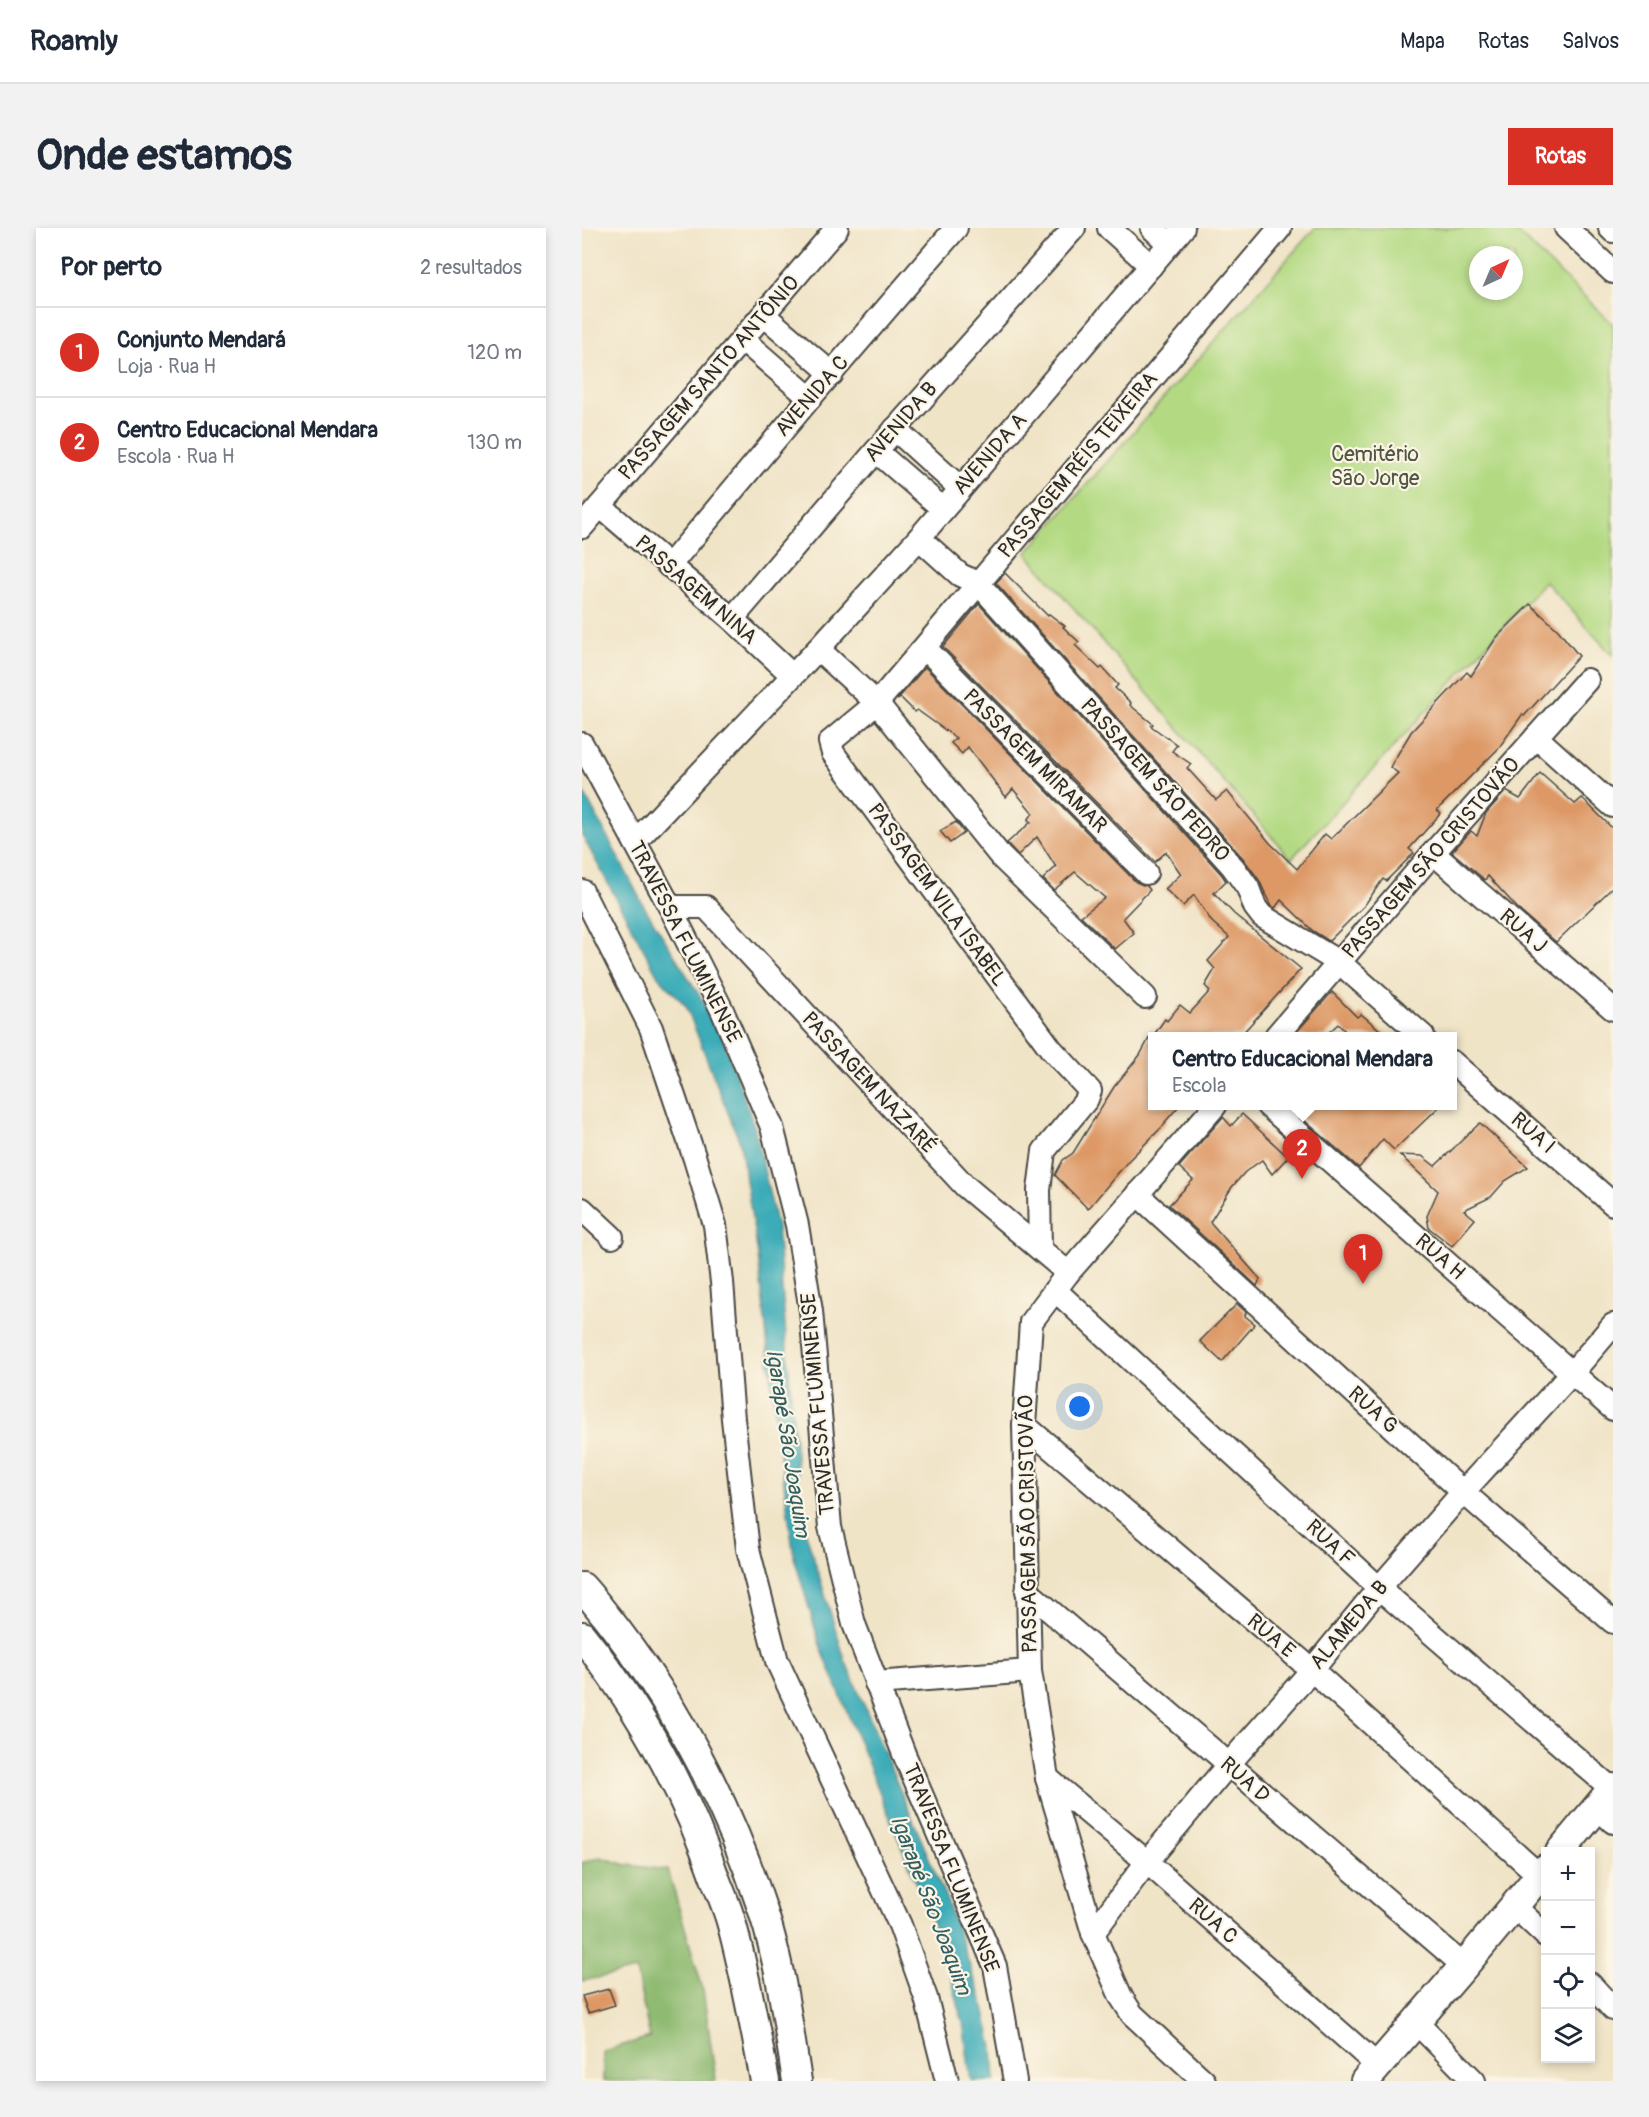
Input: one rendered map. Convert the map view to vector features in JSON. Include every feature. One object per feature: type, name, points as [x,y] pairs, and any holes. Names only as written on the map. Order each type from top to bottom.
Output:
[{"type":"main road","points":[[582,1587],[644,1666],[691,1741],[733,1831],[764,1912],[783,1993],[797,2081]]},
{"type":"main road","points":[[582,1636],[630,1702],[659,1752],[698,1829],[732,1923],[765,2081]]},
{"type":"main road","points":[[1564,1847],[1609,1801]]},
{"type":"main road","points":[[1371,2074],[1541,1874]]},
{"type":"street","name":"PASSAGEM SANTO ANTÔNIO","points":[[582,527],[837,228]]},
{"type":"street","name":"AVENIDA C","points":[[669,566],[956,228]]},
{"type":"street","name":"AVENIDA B","points":[[732,619],[895,429],[1074,228]]},
{"type":"street","points":[[1109,228],[1151,266]]},
{"type":"street","points":[[1152,228],[1176,236]]},
{"type":"street","name":"PASSAGEM RÉIS TEIXEIRA","points":[[877,703],[1280,228]]},
{"type":"street","points":[[1566,228],[1613,272]]},
{"type":"street","name":"AVENIDA A","points":[[635,842],[818,649],[919,538],[1176,236]]},
{"type":"street","points":[[764,315],[832,374]]},
{"type":"street","points":[[743,340],[810,398]]},
{"type":"street","points":[[895,429],[960,488]]},
{"type":"street","points":[[876,451],[943,510]]},
{"type":"street","name":"PASSAGEM NINA","points":[[600,506],[732,619],[792,675]]},
{"type":"street","name":"PASSAGEM SÃO PEDRO","points":[[919,538],[960,575],[978,583],[1233,867],[1248,888],[1255,907],[1262,916],[1340,963]]},
{"type":"street","name":"PASSAGEM MIRAMAR","points":[[925,648],[1146,873]]},
{"type":"street","points":[[818,649],[877,703],[1002,858],[1145,997]]},
{"type":"street","name":"PASSAGEM SÃO CRISTOVÃO","points":[[1280,1032],[1433,853],[1587,680]]},
{"type":"street","name":"PASSAGEM VILA ISABEL","points":[[877,703],[830,742],[833,753],[1051,1049],[1089,1092],[1087,1099],[1044,1151],[1039,1190],[1040,1249]]},
{"type":"street","points":[[1536,737],[1613,806]]},
{"type":"street","name":"TRAVESSA FLUMINENSE","points":[[582,744],[670,907],[722,1010],[772,1127],[797,1225],[811,1311],[830,1527],[854,1624],[904,1754],[995,1966],[1015,2081]]},
{"type":"street","name":"RUA J","points":[[1433,853],[1613,1009]]},
{"type":"street","points":[[582,891],[651,1028],[715,1225],[748,1549],[777,1661],[900,1925],[926,1998],[947,2081]]},
{"type":"street","name":"PASSAGEM NAZARÉ","points":[[670,907],[706,907],[965,1186],[1040,1249],[1061,1282]]},
{"type":"street","points":[[1340,963],[1418,1032]]},
{"type":"street","name":"RUA I","points":[[1457,1066],[1613,1204]]},
{"type":"street","name":"PASSAGEM SÃO CRISTOVÃO","points":[[1204,2081],[1132,2014],[1122,1997],[1093,1933],[1047,1778],[1030,1671],[1024,1425],[1031,1322],[1061,1282],[1211,1110]]},
{"type":"street","name":"RUA H","points":[[1273,1110],[1613,1408]]},
{"type":"street","name":"RUA G","points":[[1137,1194],[1463,1491],[1613,1623]]},
{"type":"street","points":[[582,1209],[612,1237]]},
{"type":"street","points":[[997,1230],[1061,1282]]},
{"type":"street","name":"RUA F","points":[[1061,1282],[1379,1588],[1609,1801]]},
{"type":"street","name":"ALAMEDA B","points":[[1093,1933],[1147,1862],[1312,1670],[1379,1588],[1613,1325]]},
{"type":"street","name":"RUA E","points":[[1024,1425],[1312,1670],[1541,1870]]},
{"type":"street","name":"RUA D","points":[[1027,1591],[1464,1966]]},
{"type":"street","points":[[876,1683],[1030,1671]]},
{"type":"street","name":"RUA C","points":[[1047,1778],[1147,1862],[1371,2074]]},
{"type":"street","points":[[1514,1906],[1541,1931]]},
{"type":"street","points":[[1595,1989],[1613,2009]]},
{"type":"street","points":[[1416,2022],[1474,2081]]},
{"type":"green space","name":"Cemitério São Jorge","points":[[1315,228],[1513,228],[1613,324],[1613,656],[1545,581],[1291,859],[1026,553]]},
{"type":"green space","points":[[600,1857],[627,1865],[668,1870],[703,1990],[716,2081],[603,2081],[603,2051],[650,2037],[636,1970],[582,1981],[582,1863]]},
{"type":"water","name":"Igarapé São Joaquim","points":[[582,789],[645,908],[718,1025],[754,1125],[777,1227],[801,1517],[845,1660],[946,1898],[983,2003],[993,2047],[995,2081],[971,2081],[963,2023],[945,1954],[820,1645],[794,1557],[776,1424],[758,1255],[740,1143],[686,1006],[658,976],[582,835]]},
{"type":"building","points":[[1005,573],[1048,616],[1049,614],[1065,626],[1063,627],[1079,642],[1075,645],[1100,669],[1102,667],[1118,685],[1115,688],[1131,703],[1130,705],[1153,724],[1151,726],[1177,745],[1172,751],[1191,764],[1187,768],[1216,800],[1227,791],[1270,843],[1297,869],[1325,834],[1331,839],[1398,773],[1390,767],[1411,732],[1467,672],[1471,676],[1496,638],[1530,604],[1558,630],[1579,656],[1524,716],[1522,715],[1498,749],[1437,810],[1441,813],[1409,849],[1414,853],[1386,881],[1383,879],[1364,906],[1329,941],[1313,931],[1281,900],[1275,908],[1271,906],[1259,880],[1243,858],[996,583]]},
{"type":"building","points":[[979,604],[1222,875],[1226,881],[1214,893],[1234,914],[1301,969],[1244,1032],[1156,1032],[1165,1019],[1167,1021],[1180,1005],[1190,1013],[1210,991],[1205,986],[1215,969],[1208,961],[1229,937],[1212,922],[1194,895],[1183,906],[1165,889],[1181,874],[1166,852],[1155,862],[943,647]]},
{"type":"building","points":[[925,667],[1136,882],[1147,886],[1150,890],[1123,918],[1134,933],[1115,949],[1081,916],[1105,898],[1075,872],[1054,890],[1043,879],[1056,867],[1037,837],[1018,855],[1007,843],[1031,822],[1028,820],[1033,813],[1013,789],[1006,797],[968,747],[962,754],[951,743],[956,738],[917,710],[915,712],[901,698],[897,700]]},
{"type":"building","points":[[1540,773],[1575,804],[1582,798],[1613,829],[1613,887],[1556,942],[1521,912],[1488,876],[1485,880],[1452,852],[1471,831],[1477,836],[1486,813],[1506,791],[1520,799]]},
{"type":"building","points":[[956,822],[964,833],[950,843],[940,831]]},
{"type":"building","points":[[1332,992],[1357,1017],[1361,1014],[1382,1032],[1346,1032],[1338,1024],[1329,1032],[1297,1032]]},
{"type":"building","points":[[1148,1040],[1148,1110],[1176,1110],[1088,1209],[1055,1175],[1063,1160],[1073,1153],[1114,1087],[1140,1055]]},
{"type":"building","points":[[1293,1110],[1436,1110],[1394,1150],[1383,1139],[1359,1168]]},
{"type":"building","points":[[1242,1114],[1288,1157],[1272,1174],[1262,1160],[1245,1172],[1232,1187],[1210,1222],[1260,1279],[1257,1286],[1169,1205],[1193,1180],[1179,1167],[1223,1117],[1231,1126]]},
{"type":"building","points":[[1480,1123],[1528,1167],[1505,1181],[1491,1197],[1464,1210],[1475,1219],[1452,1246],[1429,1228],[1427,1216],[1438,1191],[1400,1155],[1422,1156],[1435,1166]]},
{"type":"building","points":[[1237,1304],[1246,1312],[1245,1316],[1255,1324],[1222,1362],[1200,1341]]},
{"type":"building","points":[[609,1989],[615,2005],[588,2013],[582,1996]]},
{"type":"place","name":"Centro Educacional Mendara","points":[[1302,1179]]},
{"type":"place","name":"Conjunto Mendará","points":[[1363,1284]]}]
